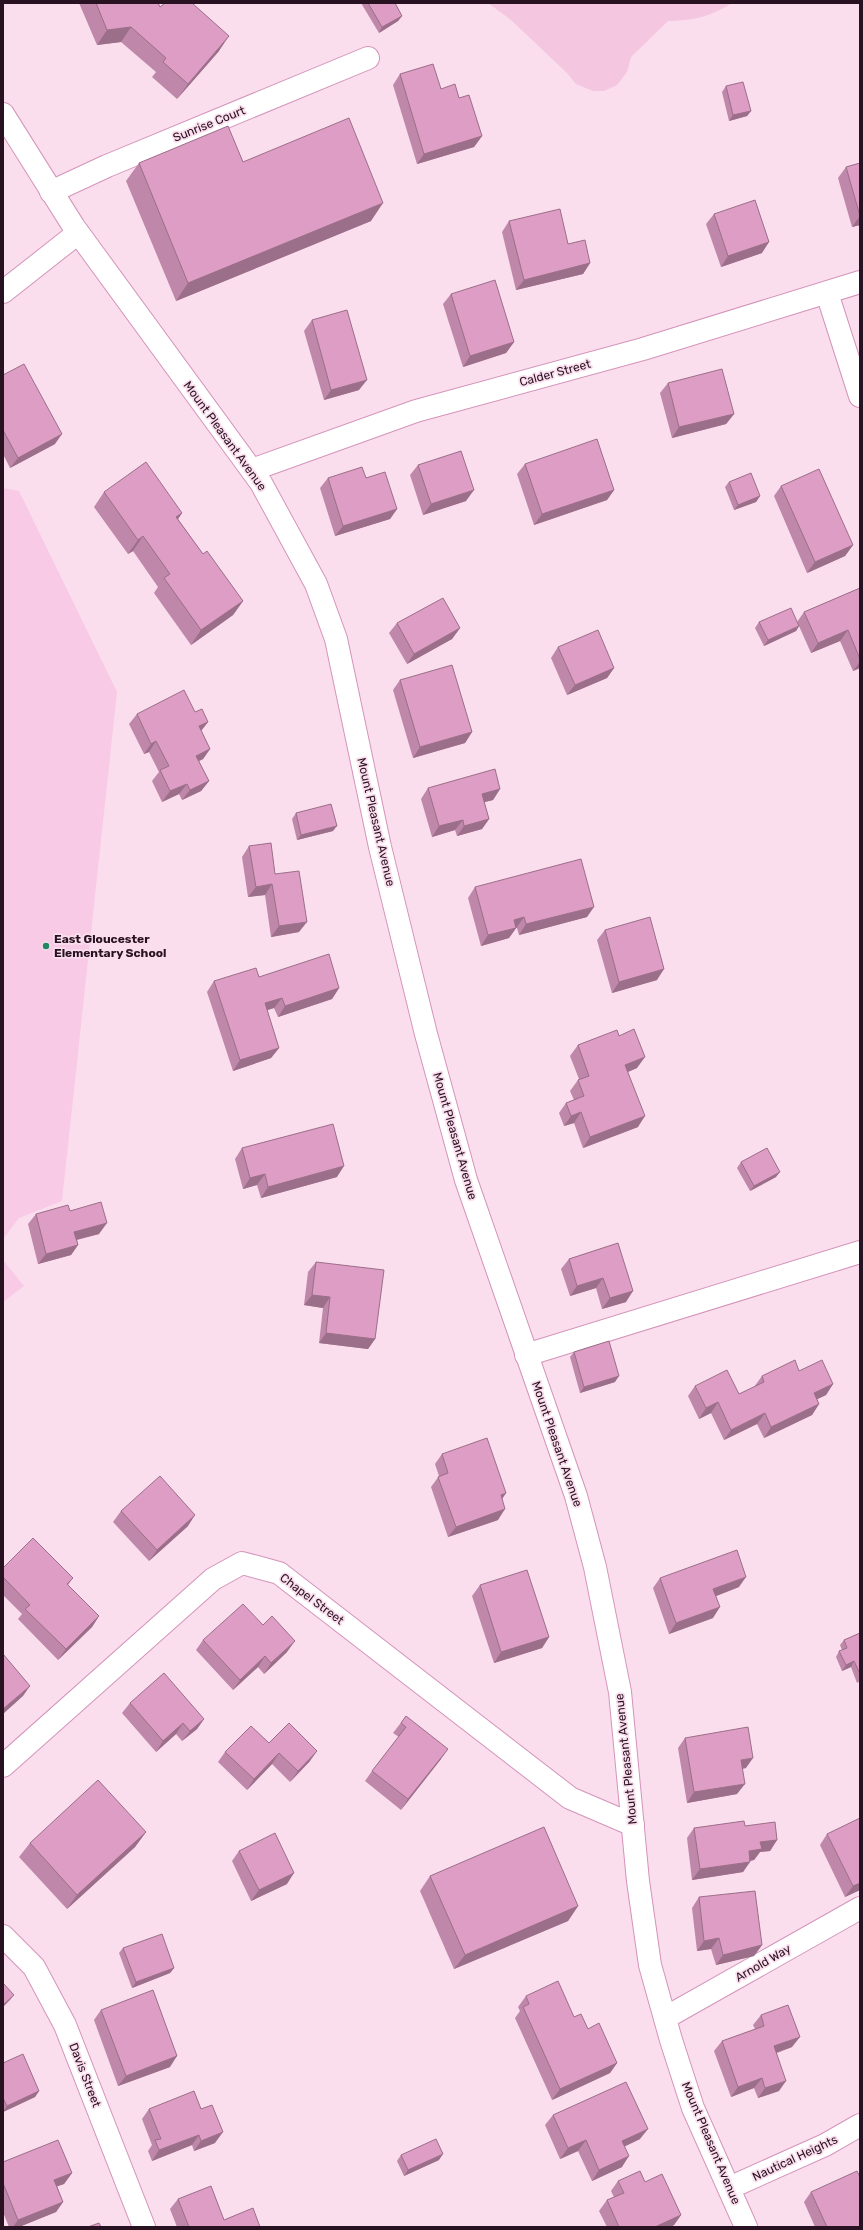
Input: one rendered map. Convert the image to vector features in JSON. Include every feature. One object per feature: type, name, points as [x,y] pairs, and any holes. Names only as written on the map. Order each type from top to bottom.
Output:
[{"type":"street","name":"Sunrise Court","points":[[51,192],[107,166],[368,58]]},
{"type":"street","name":"Mount Pleasant Avenue","points":[[3,114],[78,233],[261,483],[316,584],[336,639],[380,847],[426,1034],[466,1180],[576,1496],[595,1567],[620,1692],[638,1881],[650,1966],[693,2108],[746,2227]]},
{"type":"street","points":[[3,292],[78,233]]},
{"type":"street","name":"Calder Street","points":[[252,470],[416,411],[643,349],[860,282]]},
{"type":"street","points":[[827,292],[860,396]]},
{"type":"street","points":[[526,1355],[860,1252]]},
{"type":"street","name":"Chapel Street","points":[[3,1766],[213,1579],[242,1563],[279,1573],[570,1798],[633,1825]]},
{"type":"street","name":"Arnold Way","points":[[665,2018],[860,1908]]},
{"type":"street","name":"Davis Street","points":[[3,1936],[34,1967],[65,2025],[144,2227]]},
{"type":"street","name":"Nautical Heights","points":[[729,2188],[825,2145],[860,2125]]},
{"type":"shaded area","points":[[488,3],[732,3],[702,17],[668,21],[631,57],[627,72],[617,85],[604,91],[593,91],[576,84],[567,73],[511,20]]},
{"type":"shaded area","name":"East Gloucester Elementary School","points":[[3,488],[19,491],[117,692],[62,1201],[19,1218],[3,1239]]},
{"type":"shaded area","points":[[3,1260],[24,1286],[3,1302]]},
{"type":"building","points":[[96,3],[158,3],[160,7],[165,3],[192,3],[229,36],[188,84],[163,62],[166,58],[131,27],[107,30]]},
{"type":"building","points":[[368,3],[395,3],[402,16],[382,27]]},
{"type":"building","points":[[433,64],[441,89],[455,84],[459,98],[469,95],[482,136],[424,154],[400,74]]},
{"type":"building","points":[[743,82],[751,111],[733,115],[726,86]]},
{"type":"building","points":[[349,118],[383,203],[188,283],[139,163],[228,126],[243,162]]},
{"type":"building","points":[[860,163],[860,216],[846,167]]},
{"type":"building","points":[[755,200],[769,242],[728,256],[714,214]]},
{"type":"building","points":[[560,209],[568,244],[585,240],[590,263],[524,280],[509,221]]},
{"type":"building","points":[[495,280],[514,342],[470,356],[451,294]]},
{"type":"building","points":[[347,310],[367,380],[331,390],[312,320]]},
{"type":"building","points":[[24,364],[62,434],[18,458],[3,430],[3,375]]},
{"type":"building","points":[[722,369],[734,414],[679,427],[668,383]]},
{"type":"building","points":[[597,439],[614,490],[542,514],[525,464]]},
{"type":"building","points":[[461,451],[474,490],[431,504],[418,465]]},
{"type":"building","points":[[146,462],[182,513],[176,517],[203,554],[207,551],[243,601],[201,630],[164,578],[170,574],[143,536],[138,540],[104,492]]},
{"type":"building","points":[[362,467],[366,478],[385,472],[397,509],[343,526],[328,478]]},
{"type":"building","points":[[819,469],[853,545],[815,562],[781,486]]},
{"type":"building","points":[[751,473],[760,496],[738,505],[729,482]]},
{"type":"building","points":[[860,588],[860,659],[848,630],[818,643],[804,612]]},
{"type":"building","points":[[443,598],[460,628],[414,654],[397,623]]},
{"type":"building","points":[[791,608],[799,626],[768,640],[759,622]]},
{"type":"building","points":[[598,630],[614,668],[575,685],[558,647]]},
{"type":"building","points":[[452,665],[472,732],[420,747],[400,680]]},
{"type":"building","points":[[184,690],[195,712],[202,709],[208,722],[199,726],[210,749],[196,756],[209,781],[190,790],[187,784],[170,791],[160,770],[169,766],[156,741],[151,744],[137,714]]},
{"type":"building","points":[[495,769],[500,789],[482,794],[489,819],[464,826],[463,820],[439,826],[428,788]]},
{"type":"building","points":[[331,804],[337,826],[301,835],[296,813]]},
{"type":"building","points":[[271,843],[275,874],[299,871],[307,922],[279,926],[272,884],[256,887],[249,846]]},
{"type":"building","points":[[581,859],[594,907],[526,924],[524,917],[514,920],[516,928],[488,935],[475,887]]},
{"type":"building","points":[[650,917],[664,969],[619,982],[605,930]]},
{"type":"building","points":[[329,954],[339,988],[285,1006],[282,998],[265,1003],[279,1048],[240,1060],[214,981],[256,968],[259,977]]},
{"type":"building","points":[[634,1029],[645,1057],[625,1065],[645,1116],[590,1137],[581,1112],[571,1116],[566,1103],[584,1096],[578,1080],[589,1076],[578,1045],[617,1030],[619,1036]]},
{"type":"building","points":[[333,1124],[344,1166],[268,1187],[265,1174],[250,1178],[242,1148]]},
{"type":"building","points":[[767,1148],[780,1172],[754,1186],[741,1162]]},
{"type":"building","points":[[101,1202],[107,1223],[74,1232],[78,1245],[46,1254],[36,1214],[68,1205],[70,1211]]},
{"type":"building","points":[[618,1243],[633,1291],[610,1298],[603,1278],[577,1286],[569,1259]]},
{"type":"building","points":[[316,1262],[384,1270],[375,1339],[326,1333],[330,1297],[312,1295]]},
{"type":"building","points":[[609,1341],[619,1376],[584,1387],[574,1352]]},
{"type":"building","points":[[795,1360],[799,1371],[822,1360],[833,1384],[814,1393],[819,1404],[771,1427],[765,1413],[731,1430],[718,1402],[706,1408],[695,1386],[727,1370],[739,1394],[764,1382],[762,1376]]},
{"type":"building","points":[[487,1438],[506,1493],[501,1495],[505,1509],[456,1527],[438,1477],[448,1473],[442,1454]]},
{"type":"building","points":[[160,1476],[195,1515],[157,1550],[121,1511]]},
{"type":"building","points":[[33,1538],[73,1578],[67,1584],[99,1616],[66,1649],[25,1609],[30,1605],[3,1577],[3,1568]]},
{"type":"building","points":[[737,1550],[746,1577],[713,1589],[720,1607],[676,1623],[660,1578]]},
{"type":"building","points":[[527,1570],[549,1637],[501,1652],[480,1585]]},
{"type":"building","points":[[243,1604],[263,1625],[272,1616],[295,1641],[271,1663],[265,1656],[240,1680],[203,1640]]},
{"type":"building","points":[[860,1633],[860,1674],[854,1661],[846,1665],[839,1651],[847,1648],[844,1640]]},
{"type":"building","points":[[3,1654],[30,1686],[3,1709]]},
{"type":"building","points":[[164,1673],[204,1719],[190,1731],[183,1723],[163,1741],[130,1703]]},
{"type":"building","points":[[406,1716],[448,1749],[408,1799],[372,1771],[406,1727],[401,1723]]},
{"type":"building","points":[[289,1723],[317,1751],[298,1771],[279,1753],[254,1779],[225,1752],[251,1726],[269,1743]]},
{"type":"building","points":[[748,1727],[753,1758],[741,1760],[745,1784],[694,1792],[685,1738]]},
{"type":"building","points":[[98,1780],[146,1832],[77,1895],[30,1843]]},
{"type":"building","points":[[860,1818],[860,1883],[853,1886],[827,1834]]},
{"type":"building","points":[[744,1821],[745,1826],[775,1822],[777,1840],[760,1842],[762,1849],[749,1851],[750,1862],[700,1869],[694,1828]]},
{"type":"building","points":[[544,1827],[578,1906],[465,1955],[430,1876]]},
{"type":"building","points":[[275,1833],[294,1873],[259,1890],[239,1851]]},
{"type":"building","points":[[755,1891],[762,1945],[723,1955],[719,1938],[704,1941],[699,1897]]},
{"type":"building","points":[[162,1934],[174,1968],[136,1982],[123,1948]]},
{"type":"building","points":[[558,1981],[574,2017],[581,2014],[588,2029],[599,2023],[617,2063],[560,2089],[523,2007],[529,2004],[526,1996]]},
{"type":"building","points":[[3,1983],[14,1995],[3,2005]]},
{"type":"building","points":[[153,1990],[177,2056],[126,2076],[101,2010]]},
{"type":"building","points":[[788,2005],[800,2037],[774,2046],[786,2081],[765,2088],[762,2078],[738,2087],[722,2041],[764,2026],[761,2015]]},
{"type":"building","points":[[23,2054],[39,2091],[7,2106],[3,2098],[3,2063]]},
{"type":"building","points":[[626,2082],[648,2129],[622,2141],[629,2156],[599,2170],[586,2140],[568,2148],[553,2115]]},
{"type":"building","points":[[194,2091],[201,2109],[212,2105],[223,2132],[201,2141],[199,2135],[159,2150],[155,2140],[161,2139],[149,2109]]},
{"type":"building","points":[[436,2139],[443,2154],[408,2170],[401,2155]]},
{"type":"building","points":[[58,2140],[72,2173],[54,2180],[63,2202],[18,2220],[3,2183],[3,2162]]},
{"type":"building","points":[[640,2171],[645,2182],[662,2174],[681,2215],[655,2227],[619,2227],[607,2200],[624,2193],[618,2181]]},
{"type":"building","points":[[857,2171],[860,2177],[860,2227],[827,2227],[811,2192]]},
{"type":"building","points":[[211,2186],[224,2220],[253,2208],[260,2227],[189,2227],[178,2199]]},
{"type":"building","points":[[99,2223],[101,2227],[88,2227]]},
{"type":"place","name":"East Gloucester Elementary School","points":[[46,946]]}]
